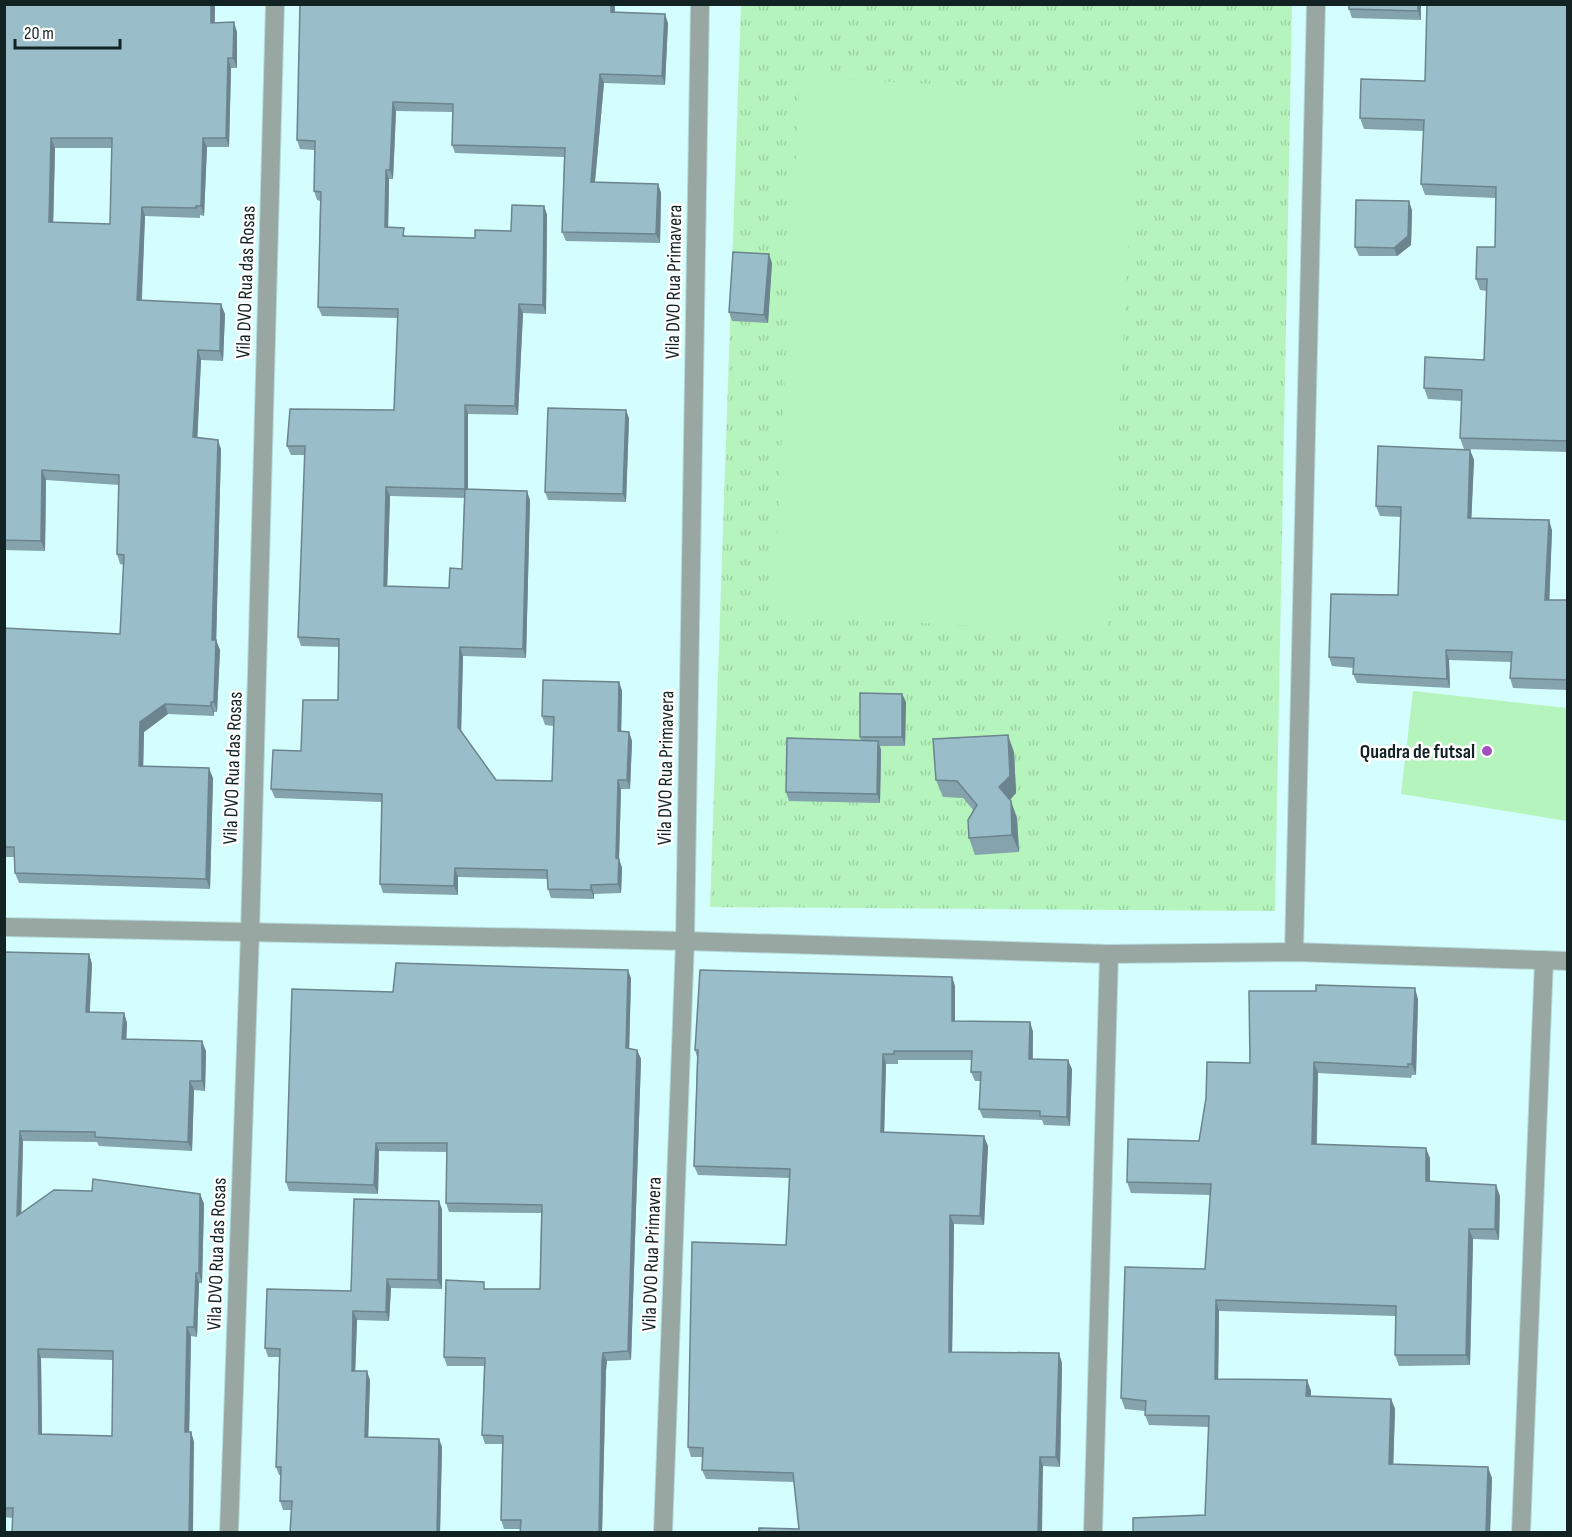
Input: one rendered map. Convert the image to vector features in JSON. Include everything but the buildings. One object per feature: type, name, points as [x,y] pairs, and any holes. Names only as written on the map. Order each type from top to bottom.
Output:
[{"type":"street","name":"Vila DVO Rua das Rosas","points":[[229,1533],[250,933],[275,4]]},
{"type":"street","name":"Vila DVO Rua Primavera","points":[[663,1533],[685,941],[700,4]]},
{"type":"street","points":[[1294,952],[1316,4]]},
{"type":"street","points":[[4,927],[685,941],[1109,954],[1294,952],[1568,961]]},
{"type":"street","points":[[1093,1533],[1109,954]]},
{"type":"street","points":[[1521,1533],[1544,960]]},
{"type":"green space","points":[[741,5],[1292,5],[1275,911],[710,907]]},
{"type":"green space","points":[[800,77],[1136,95],[1108,633],[773,615]]},
{"type":"green space","name":"Quadra de futsal","points":[[1413,691],[1567,708],[1567,821],[1401,794]]},
{"type":"place","name":"Quadra de futsal","points":[[1487,751]]}]
